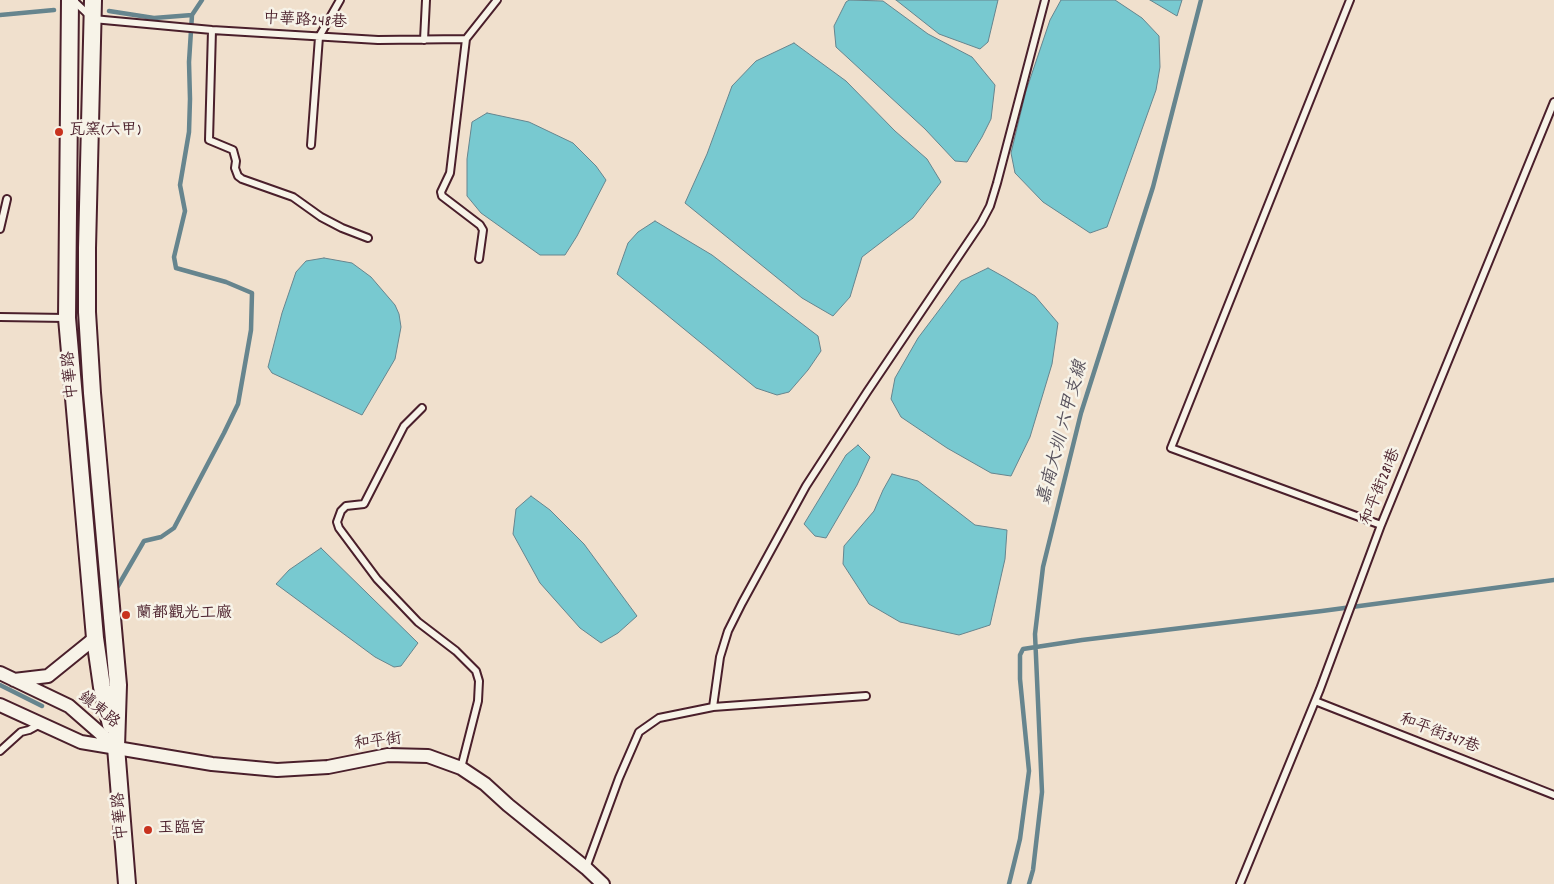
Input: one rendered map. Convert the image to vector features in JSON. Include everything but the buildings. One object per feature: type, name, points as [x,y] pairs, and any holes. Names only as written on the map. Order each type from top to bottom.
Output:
[{"type":"street","name":"中華路","points":[[71,0],[67,318],[95,638],[102,686],[116,747]]},
{"type":"street","name":"中華路","points":[[93,0],[87,312],[92,393],[118,685],[116,747],[128,884]]},
{"type":"street","points":[[14,680],[48,676],[95,638]]},
{"type":"street","name":"鎮東路","points":[[0,673],[69,706],[116,747]]},
{"type":"street","name":"鎮東路","points":[[0,705],[82,742],[116,747]]},
{"type":"street","name":"和平街","points":[[116,747],[212,764],[277,770],[328,767],[388,755],[428,756],[461,768],[485,784],[603,884]]},
{"type":"lane","points":[[71,0],[93,19]]},
{"type":"lane","points":[[312,145],[319,37],[340,0]]},
{"type":"lane","points":[[424,40],[426,0]]},
{"type":"lane","points":[[479,259],[483,230],[480,225],[442,196],[441,192],[450,173],[466,39],[497,0]]},
{"type":"lane","points":[[713,707],[720,657],[728,631],[746,594],[806,486],[981,223],[990,206],[1045,0]]},
{"type":"lane","points":[[1350,0],[1172,448],[1381,525]]},
{"type":"lane","name":"中華路248巷","points":[[93,19],[212,30],[319,37],[378,40],[466,39]]},
{"type":"lane","points":[[212,30],[209,140],[233,150],[236,161],[235,168],[242,180],[293,197],[320,217],[368,238]]},
{"type":"lane","name":"和平街281巷","points":[[1240,884],[1314,701],[1381,525],[1554,102]]},
{"type":"lane","points":[[0,229],[7,199]]},
{"type":"lane","points":[[0,317],[67,318]]},
{"type":"lane","points":[[422,408],[404,426],[364,504],[346,506],[341,511],[337,522],[339,528],[377,579],[418,622],[456,650],[476,671],[479,681],[478,701],[461,768]]},
{"type":"lane","points":[[586,868],[619,778],[639,732],[659,718],[713,707],[866,696]]},
{"type":"lane","name":"和平街347巷","points":[[1314,701],[1554,795]]},
{"type":"lane","points":[[0,751],[21,732],[40,724]]},
{"type":"water","points":[[849,0],[883,1],[928,34],[972,57],[995,85],[991,119],[967,162],[955,161],[925,129],[836,47],[834,26],[846,2]]},
{"type":"water","points":[[896,0],[998,0],[988,42],[980,49],[939,34]]},
{"type":"water","points":[[1061,0],[1115,0],[1142,18],[1159,36],[1160,67],[1156,90],[1107,227],[1090,233],[1043,202],[1015,173],[1011,153],[1026,91],[1050,20]]},
{"type":"water","points":[[1150,0],[1182,0],[1177,16]]},
{"type":"water","points":[[794,43],[846,81],[895,131],[927,159],[941,182],[913,218],[862,257],[850,297],[833,316],[802,298],[685,203],[707,154],[732,86],[756,61]]},
{"type":"water","points":[[487,113],[529,122],[573,143],[596,166],[606,180],[565,255],[540,255],[481,213],[467,196],[467,159],[472,122]]},
{"type":"water","points":[[655,221],[712,255],[818,336],[821,351],[789,392],[777,395],[756,388],[617,274],[628,243],[638,232]]},
{"type":"water","points":[[324,258],[352,263],[371,277],[395,305],[399,314],[401,327],[395,359],[362,415],[272,373],[268,367],[282,313],[296,272],[306,261]]},
{"type":"water","points":[[988,268],[1035,296],[1058,323],[1052,364],[1030,437],[1011,476],[991,473],[947,448],[901,417],[891,399],[895,378],[918,338],[961,281]]},
{"type":"water","points":[[858,445],[870,457],[857,485],[826,538],[815,536],[804,524],[846,455]]},
{"type":"water","points":[[892,474],[918,481],[975,525],[1007,530],[1005,559],[990,625],[959,635],[900,622],[869,604],[843,564],[844,546],[874,511]]},
{"type":"water","points":[[531,496],[550,510],[584,544],[637,616],[618,633],[601,643],[580,628],[540,583],[513,534],[516,509]]},
{"type":"water","points":[[321,548],[418,643],[401,666],[394,667],[375,657],[276,584],[289,570]]},
{"type":"waterway","points":[[109,11],[154,18],[192,15],[202,0]]},
{"type":"waterway","name":"嘉南大圳 六甲支線","points":[[1029,884],[1033,870],[1042,792],[1035,634],[1043,567],[1081,413],[1153,187],[1201,0]]},
{"type":"waterway","points":[[0,15],[54,10]]},
{"type":"waterway","points":[[118,586],[144,541],[161,537],[174,528],[224,433],[238,404],[251,330],[252,293],[226,282],[176,268],[174,257],[185,211],[180,185],[189,132],[189,62],[192,15]]},
{"type":"waterway","points":[[1009,884],[1020,839],[1029,771],[1020,679],[1020,655],[1023,649],[1554,580]]},
{"type":"waterway","points":[[0,685],[42,706]]},
{"type":"place","name":"瓦窯(六甲)","points":[[59,132]]},
{"type":"place","name":"蘭都觀光工廠","points":[[126,615]]},
{"type":"place","name":"玉臨宮","points":[[148,830]]}]
